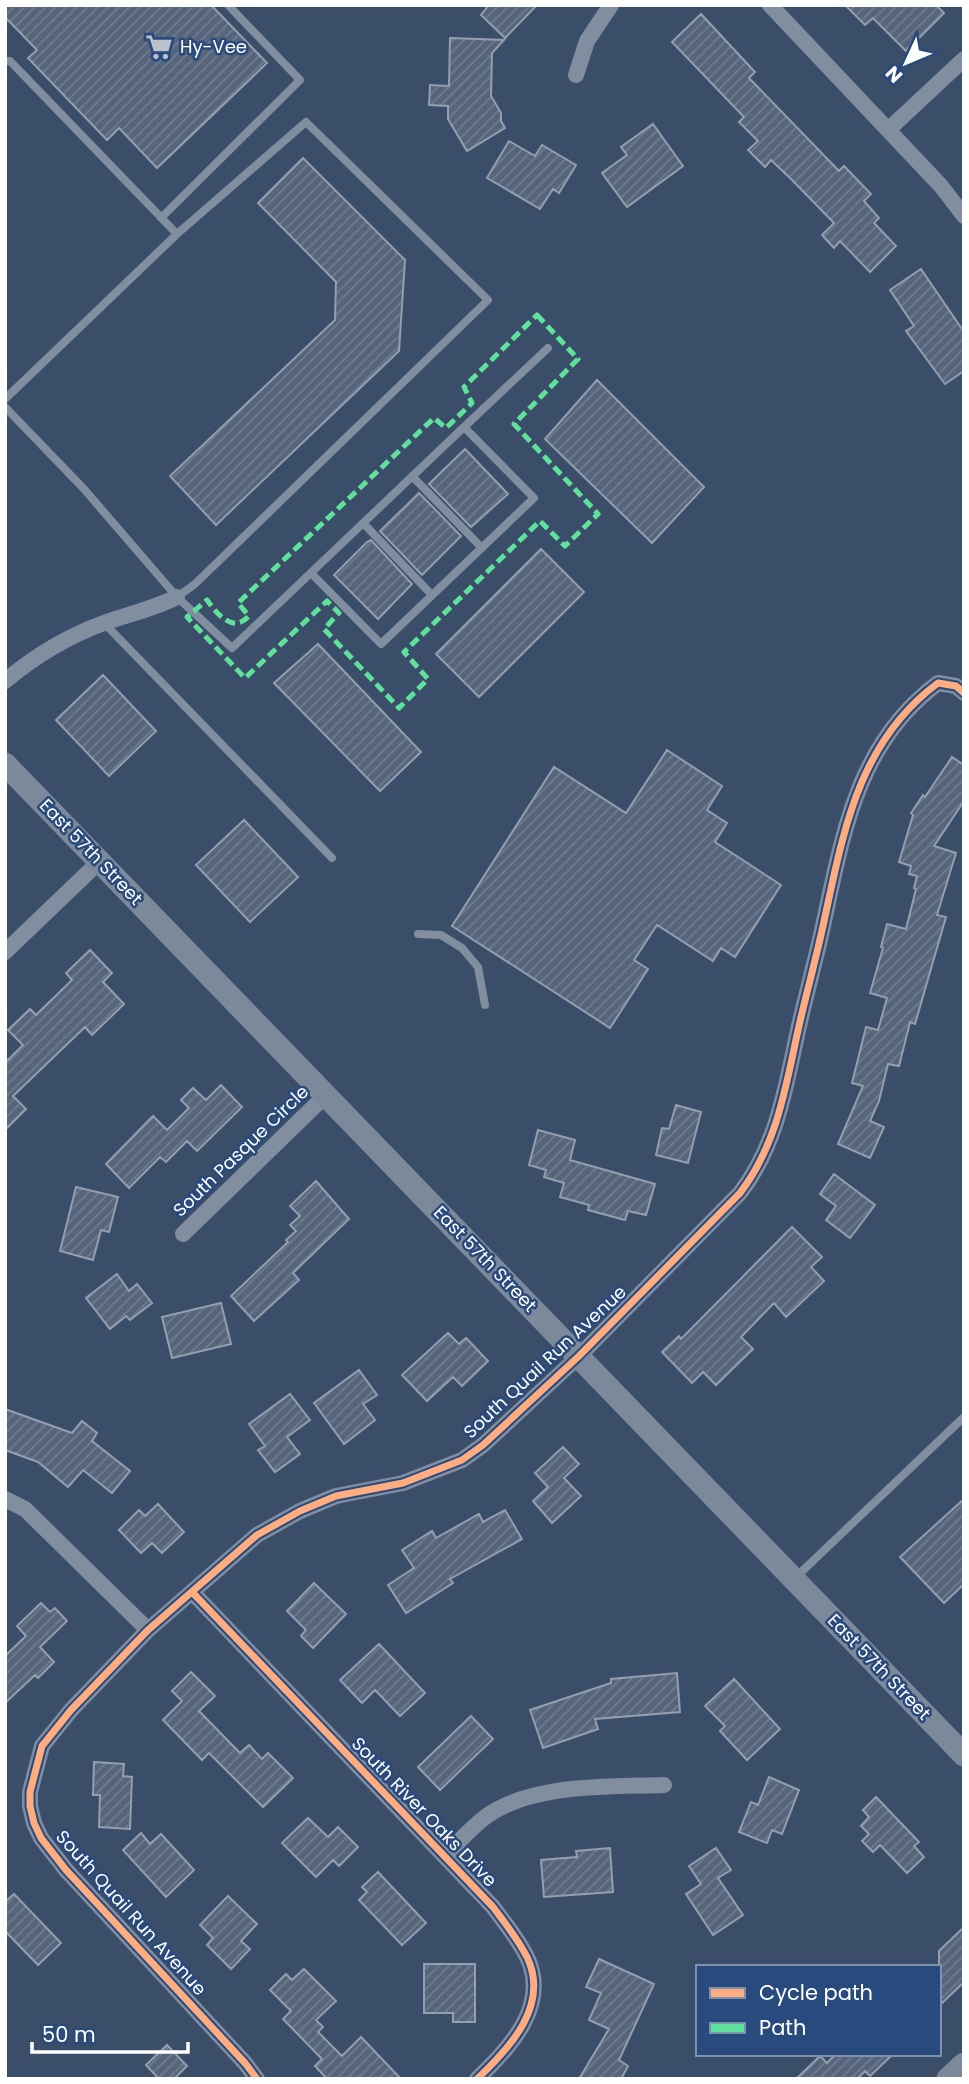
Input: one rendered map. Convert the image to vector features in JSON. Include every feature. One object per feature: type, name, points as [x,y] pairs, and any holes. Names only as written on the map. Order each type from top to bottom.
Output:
[{"type":"main road","name":"East 57th Street","points":[[5,764],[964,1755]]},
{"type":"main road","points":[[948,2079],[964,2064]]},
{"type":"street","points":[[576,75],[587,41],[601,16],[611,5]]},
{"type":"street","points":[[770,5],[941,186],[964,216]]},
{"type":"street","points":[[888,130],[964,58]]},
{"type":"street","points":[[5,681],[60,642],[177,597]]},
{"type":"street","name":"South Quail Run Avenue","points":[[257,2079],[236,2053],[65,1870],[41,1838],[34,1823],[30,1792],[42,1745],[71,1710],[148,1630],[257,1535],[300,1511],[336,1496],[403,1483],[462,1460],[484,1446],[579,1356],[740,1193],[755,1174],[769,1146],[783,1104],[839,851],[861,782],[881,743],[903,713],[919,697],[938,683],[956,686],[964,693]]},
{"type":"street","points":[[5,952],[100,861]]},
{"type":"street","name":"South Pasque Circle","points":[[183,1234],[326,1095]]},
{"type":"street","points":[[5,1499],[25,1509],[148,1630]]},
{"type":"street","name":"South River Oaks Drive","points":[[192,1592],[493,1907],[528,1958],[534,1996],[521,2030],[499,2059],[477,2079]]},
{"type":"street","points":[[444,1856],[484,1818],[516,1802],[568,1790],[664,1785]]},
{"type":"lane","points":[[161,218],[300,80],[228,5]]},
{"type":"lane","points":[[5,61],[10,61],[177,234]]},
{"type":"lane","points":[[5,399],[177,234],[306,122],[488,300],[195,584],[177,597]]},
{"type":"lane","points":[[5,407],[84,489],[177,597],[232,648],[548,348]]},
{"type":"lane","points":[[311,573],[381,644],[482,548],[534,498],[464,427]]},
{"type":"lane","points":[[412,476],[482,548]]},
{"type":"lane","points":[[363,523],[432,595]]},
{"type":"lane","points":[[104,623],[331,858]]},
{"type":"lane","points":[[418,934],[441,935],[462,948],[478,967],[485,1005]]},
{"type":"lane","points":[[794,1579],[964,1417]]},
{"type":"building","points":[[5,5],[211,5],[267,63],[157,168],[119,128],[107,140],[28,58],[37,50],[5,17]]},
{"type":"building","points":[[489,5],[537,5],[505,38],[481,15]]},
{"type":"building","points":[[845,5],[936,5],[944,13],[906,51],[873,18],[865,25]]},
{"type":"building","points":[[701,14],[755,72],[749,78],[839,171],[844,166],[871,194],[864,201],[879,218],[874,223],[896,246],[870,272],[840,241],[834,248],[822,235],[834,223],[792,180],[771,160],[765,167],[748,150],[758,141],[739,122],[744,117],[672,42]]},
{"type":"building","points":[[450,38],[504,40],[492,53],[491,96],[501,113],[505,128],[467,151],[448,119],[448,106],[429,105],[430,85],[449,86]]},
{"type":"building","points":[[653,124],[683,166],[627,207],[602,173],[627,155],[621,147]]},
{"type":"building","points":[[509,141],[535,156],[542,145],[576,165],[559,193],[553,189],[540,209],[487,178]]},
{"type":"building","points":[[303,158],[405,260],[399,351],[216,525],[170,476],[335,320],[336,282],[258,203]]},
{"type":"building","points":[[921,269],[964,332],[964,371],[945,384],[906,331],[914,326],[890,290]]},
{"type":"building","points":[[597,380],[704,487],[652,543],[545,439]]},
{"type":"building","points":[[465,449],[508,494],[471,527],[429,484]]},
{"type":"building","points":[[419,493],[461,536],[422,575],[380,531]]},
{"type":"building","points":[[371,540],[412,584],[378,619],[334,575]]},
{"type":"building","points":[[541,549],[584,592],[479,697],[436,654]]},
{"type":"building","points":[[318,644],[421,752],[380,791],[274,683]]},
{"type":"building","points":[[103,675],[156,731],[109,776],[56,720]]},
{"type":"building","points":[[667,750],[722,786],[707,810],[727,823],[715,842],[781,885],[735,957],[721,948],[713,961],[657,925],[634,960],[648,969],[610,1028],[452,926],[554,767],[626,813]]},
{"type":"building","points":[[952,757],[964,765],[964,801],[934,846],[956,853],[937,915],[946,917],[915,1024],[910,1022],[899,1066],[888,1064],[879,1101],[870,1121],[884,1127],[870,1158],[838,1144],[863,1086],[852,1083],[866,1027],[878,1030],[887,998],[870,993],[887,924],[906,929],[916,889],[917,876],[909,874],[911,866],[899,862],[913,815],[911,813]]},
{"type":"building","points":[[244,820],[298,877],[250,922],[196,865]]},
{"type":"building","points":[[90,950],[112,973],[103,982],[124,1004],[92,1035],[85,1027],[13,1096],[26,1109],[5,1130],[5,1063],[23,1045],[8,1030],[30,1009],[36,1015],[72,980],[66,973]]},
{"type":"building","points":[[221,1085],[242,1107],[197,1151],[187,1141],[166,1162],[160,1157],[129,1188],[106,1164],[153,1116],[167,1130],[189,1108],[181,1100],[193,1088],[206,1100]]},
{"type":"building","points":[[676,1105],[701,1112],[688,1163],[656,1155],[662,1128],[669,1129]]},
{"type":"building","points":[[538,1130],[575,1140],[570,1160],[655,1184],[646,1215],[628,1211],[625,1220],[588,1210],[589,1205],[560,1197],[564,1183],[544,1177],[546,1170],[529,1165]]},
{"type":"building","points":[[834,1174],[875,1205],[850,1238],[826,1220],[836,1206],[820,1194]]},
{"type":"building","points":[[316,1181],[349,1219],[293,1273],[299,1280],[254,1321],[231,1296],[288,1242],[286,1240],[296,1231],[290,1225],[300,1216],[290,1206]]},
{"type":"building","points":[[76,1187],[118,1197],[109,1232],[101,1230],[93,1260],[60,1251]]},
{"type":"building","points":[[792,1227],[822,1257],[811,1267],[824,1281],[786,1317],[774,1303],[741,1337],[753,1349],[716,1385],[703,1372],[692,1383],[662,1352],[679,1336],[681,1339]]},
{"type":"building","points":[[117,1274],[129,1291],[137,1284],[152,1303],[130,1320],[126,1316],[110,1329],[86,1298]]},
{"type":"building","points":[[221,1303],[231,1344],[172,1358],[162,1317]]},
{"type":"building","points":[[448,1333],[459,1344],[466,1338],[488,1361],[462,1386],[453,1377],[427,1401],[402,1375]]},
{"type":"building","points":[[359,1370],[377,1395],[363,1404],[375,1420],[344,1444],[314,1403]]},
{"type":"building","points":[[290,1394],[310,1420],[287,1437],[300,1454],[275,1472],[258,1450],[265,1446],[249,1424]]},
{"type":"building","points":[[5,1409],[72,1433],[82,1421],[97,1433],[92,1441],[130,1471],[112,1493],[83,1470],[68,1487],[38,1462],[5,1450]]},
{"type":"building","points":[[563,1447],[579,1464],[564,1478],[581,1496],[552,1523],[533,1501],[548,1487],[535,1473]]},
{"type":"building","points":[[964,1499],[964,1584],[944,1603],[900,1557]]},
{"type":"building","points":[[158,1504],[184,1532],[162,1553],[152,1543],[141,1553],[119,1530],[139,1510],[145,1516]]},
{"type":"building","points":[[505,1510],[522,1539],[450,1579],[453,1583],[406,1613],[388,1585],[414,1568],[402,1550],[432,1531],[436,1538],[479,1514],[483,1522]]},
{"type":"building","points":[[314,1583],[346,1614],[313,1648],[301,1636],[306,1630],[287,1611]]},
{"type":"building","points":[[41,1603],[50,1612],[55,1608],[67,1621],[40,1647],[54,1662],[38,1678],[35,1675],[5,1703],[5,1656],[26,1636],[17,1626]]},
{"type":"building","points":[[379,1644],[425,1693],[400,1716],[375,1690],[362,1703],[340,1680]]},
{"type":"building","points":[[191,1672],[215,1696],[199,1711],[240,1753],[249,1745],[262,1759],[268,1753],[293,1778],[263,1807],[209,1753],[202,1760],[163,1720],[182,1701],[172,1691]]},
{"type":"building","points":[[677,1673],[680,1712],[595,1719],[598,1729],[543,1748],[530,1710],[611,1683],[611,1679]]},
{"type":"building","points":[[734,1679],[780,1729],[747,1760],[720,1731],[725,1726],[705,1706]]},
{"type":"building","points":[[471,1716],[493,1739],[440,1790],[418,1767]]},
{"type":"building","points":[[94,1762],[124,1764],[123,1776],[132,1777],[130,1829],[99,1827],[100,1795],[93,1795]]},
{"type":"building","points":[[769,1777],[799,1790],[782,1834],[772,1830],[767,1843],[739,1832],[751,1802],[758,1805]]},
{"type":"building","points":[[876,1797],[919,1842],[914,1846],[924,1857],[907,1873],[880,1845],[873,1852],[862,1841],[869,1834],[861,1826],[869,1817],[863,1810]]},
{"type":"building","points":[[308,1818],[328,1837],[338,1827],[358,1847],[339,1866],[333,1860],[316,1877],[282,1843]]},
{"type":"building","points":[[141,1833],[150,1844],[161,1834],[194,1870],[166,1897],[123,1850]]},
{"type":"building","points":[[610,1848],[613,1892],[544,1897],[541,1860],[577,1857],[576,1851]]},
{"type":"building","points":[[716,1848],[731,1870],[718,1878],[743,1915],[713,1935],[686,1894],[701,1884],[689,1866]]},
{"type":"building","points":[[378,1872],[426,1923],[402,1945],[359,1900],[367,1892],[362,1887]]},
{"type":"building","points":[[14,1894],[61,1943],[38,1965],[5,1931],[5,1902]]},
{"type":"building","points":[[228,1896],[257,1924],[241,1941],[250,1949],[231,1969],[207,1945],[213,1938],[200,1925]]},
{"type":"building","points":[[964,1927],[964,1982],[941,2004],[941,1965],[939,1951]]},
{"type":"building","points":[[599,1959],[654,1984],[619,2060],[628,2066],[621,2079],[579,2079],[609,2029],[589,2020],[601,1993],[586,1987]]},
{"type":"building","points":[[424,1964],[475,1964],[475,2022],[453,2022],[453,2013],[424,2013]]},
{"type":"building","points":[[304,1969],[336,2001],[316,2020],[323,2027],[318,2032],[342,2056],[361,2037],[401,2079],[327,2079],[315,2066],[322,2059],[283,2019],[291,2011],[270,1990],[286,1974],[292,1980]]},
{"type":"building","points":[[167,2045],[187,2066],[174,2079],[159,2079],[146,2065]]},
{"type":"building","points":[[820,2056],[827,2063],[834,2056],[891,2056],[870,2076],[865,2071],[857,2079],[796,2079]]},
{"type":"marked path","points":[[537,315],[578,359],[514,424],[598,514],[565,546],[540,521],[404,652],[428,679],[399,708],[324,629],[339,613],[327,601],[245,678],[187,617],[207,600],[220,616],[231,623],[243,621],[249,616],[238,603],[434,418],[446,428],[472,403],[464,387],[537,315]]},
{"type":"cycle path","points":[[257,2079],[66,1870],[41,1838],[34,1823],[30,1792],[42,1746],[71,1710],[148,1630],[257,1535],[300,1511],[336,1496],[403,1483],[462,1460],[483,1445],[579,1356],[740,1193],[762,1156],[778,1117],[838,858],[858,792],[871,762],[889,733],[911,707],[938,683],[956,686],[964,693]]},
{"type":"cycle path","points":[[192,1592],[493,1907],[523,1950],[533,1975],[534,1992],[530,2009],[502,2054],[477,2079]]},
{"type":"place","name":"Hy-Vee","points":[[159,47]]}]
